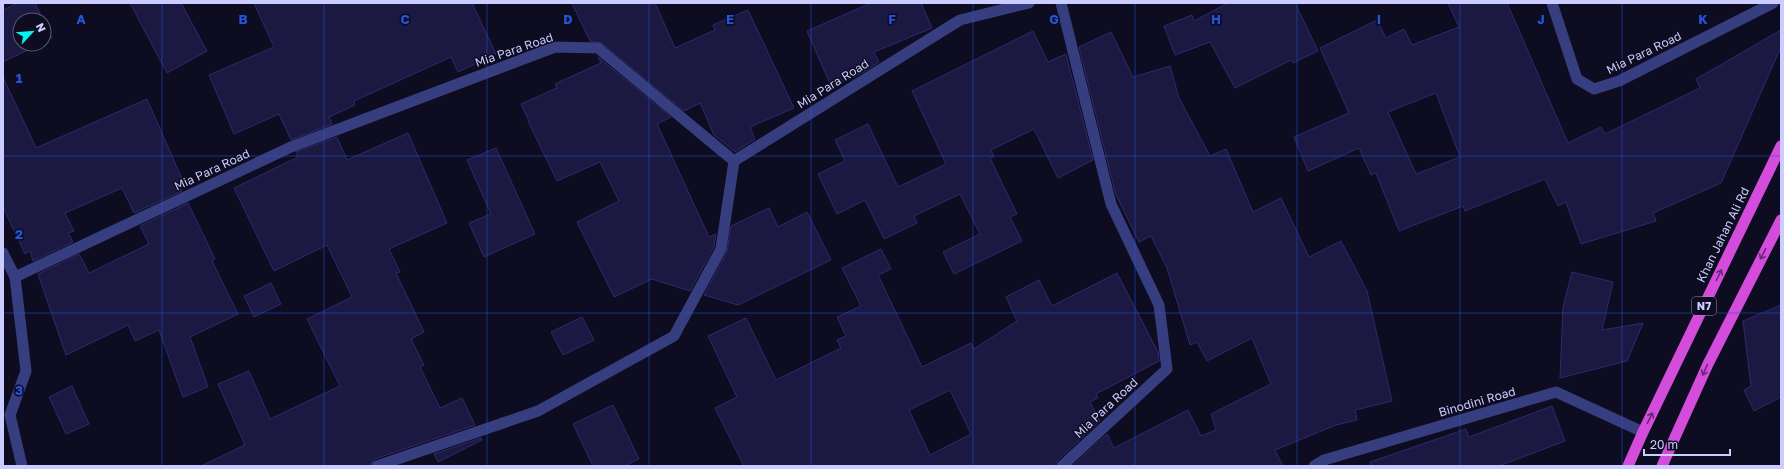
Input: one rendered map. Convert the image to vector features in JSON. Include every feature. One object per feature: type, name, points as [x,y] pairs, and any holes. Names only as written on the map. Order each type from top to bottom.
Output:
[{"type":"highway","name":"Khan Jahan Ali Rd","points":[[1628,466],[1781,146]]},
{"type":"highway","name":"N7","points":[[1662,466],[1708,364],[1781,220]]},
{"type":"street","name":"Mia Para Road","points":[[15,277],[291,148],[555,47],[598,48],[734,161],[960,20],[1029,3]]},
{"type":"street","name":"Mia Para Road","points":[[1061,3],[1111,204],[1160,305],[1167,369],[1062,466]]},
{"type":"street","name":"Mia Para Road","points":[[1552,3],[1577,79],[1594,89],[1619,81],[1773,3]]},
{"type":"street","points":[[377,466],[538,411],[674,336],[721,249],[734,161]]},
{"type":"street","points":[[3,253],[15,277],[26,371],[10,415],[22,466]]},
{"type":"street","name":"Binodini Road","points":[[1314,466],[1324,460],[1556,392],[1643,432]]},
{"type":"building","points":[[18,3],[35,3],[39,12],[12,12],[12,52],[24,52],[3,62],[3,10]]},
{"type":"building","points":[[130,3],[181,3],[207,51],[167,73]]},
{"type":"building","points":[[254,3],[472,3],[496,54],[458,72],[451,57],[354,101],[355,105],[329,117],[332,124],[291,140],[279,114],[234,134],[209,75],[274,47]]},
{"type":"building","points":[[572,3],[655,3],[675,48],[715,30],[713,25],[748,10],[794,108],[750,127],[755,139],[735,152],[714,135],[700,103],[684,111],[602,43],[590,41]]},
{"type":"building","points":[[871,3],[921,3],[932,28],[874,52],[879,62],[862,73],[831,86],[807,31]]},
{"type":"building","points":[[1228,3],[1295,3],[1318,51],[1293,63],[1291,60],[1235,88],[1210,42],[1175,55],[1164,26],[1192,15],[1194,21]]},
{"type":"building","points":[[1448,3],[1507,3],[1568,143],[1601,127],[1605,134],[1700,88],[1696,79],[1781,30],[1781,47],[1721,183],[1653,213],[1656,221],[1581,244],[1566,202],[1558,206],[1545,179],[1465,211],[1463,206],[1399,231],[1376,173],[1371,175],[1359,148],[1308,171],[1294,137],[1349,113],[1320,48],[1377,20],[1386,38],[1404,29],[1412,45],[1459,27]],"holes":[[[1436,93],[1460,157],[1416,174],[1388,112]]]},
{"type":"building","points":[[1033,31],[1048,62],[1066,54],[1093,160],[1058,178],[1034,129],[991,150],[994,157],[990,158],[1017,214],[1010,217],[1022,241],[954,274],[943,252],[980,234],[960,194],[914,216],[917,223],[884,239],[865,200],[837,214],[818,174],[845,161],[835,140],[868,124],[898,187],[946,164],[912,91]]},
{"type":"building","points":[[1111,32],[1133,77],[1170,66],[1179,98],[1210,156],[1226,149],[1253,212],[1281,198],[1309,257],[1341,241],[1367,291],[1392,401],[1355,410],[1357,420],[1336,425],[1275,450],[1283,466],[1072,466],[1107,434],[1114,448],[1188,410],[1201,436],[1216,430],[1211,414],[1271,384],[1252,338],[1207,361],[1197,342],[1190,345],[1167,268],[1151,236],[1139,242],[1116,195],[1079,47]]},
{"type":"building","points":[[598,57],[671,117],[657,124],[709,237],[716,234],[714,247],[690,291],[652,279],[614,297],[577,222],[619,201],[600,162],[557,181],[521,104],[557,88],[555,84],[601,63]]},
{"type":"building","points":[[3,77],[36,148],[147,99],[182,179],[177,181],[182,191],[134,213],[122,188],[65,213],[74,231],[68,233],[73,242],[33,261],[30,251],[25,254],[3,207]]},
{"type":"building","points":[[408,133],[447,223],[389,249],[400,272],[396,273],[424,332],[411,339],[424,365],[420,367],[440,408],[462,398],[475,425],[375,459],[370,466],[201,466],[245,445],[218,384],[249,371],[270,419],[340,386],[307,319],[352,297],[327,245],[274,271],[234,188],[298,157],[296,152],[337,137],[347,160]]},
{"type":"building","points":[[496,148],[535,234],[484,257],[469,223],[491,214],[467,160]]},
{"type":"building","points":[[188,203],[215,259],[212,261],[238,314],[190,337],[208,387],[183,397],[159,330],[135,341],[128,325],[66,355],[38,274],[79,254],[89,273],[149,244],[140,226]]},
{"type":"building","points":[[769,208],[778,227],[807,212],[831,260],[738,305],[704,295],[727,252],[731,226]]},
{"type":"building","points":[[881,249],[891,269],[878,275],[922,367],[971,343],[974,349],[1017,321],[1006,297],[1039,280],[1052,306],[1117,273],[1158,352],[1159,361],[1096,394],[1098,398],[1090,402],[1100,421],[1057,461],[1055,466],[744,466],[715,408],[737,397],[708,336],[746,318],[776,380],[841,348],[837,340],[846,336],[837,317],[861,306],[842,268]],"holes":[[[950,390],[971,434],[930,455],[909,410]]]},
{"type":"building","points":[[1572,272],[1613,282],[1602,330],[1643,323],[1627,361],[1560,378],[1563,307]]},
{"type":"building","points":[[271,283],[281,304],[254,317],[244,296]]},
{"type":"building","points":[[1781,305],[1781,397],[1754,411],[1744,390],[1751,386],[1743,321]]},
{"type":"building","points":[[582,317],[594,340],[563,355],[551,332]]},
{"type":"building","points":[[72,386],[89,424],[66,434],[49,397]]},
{"type":"building","points":[[613,405],[639,459],[624,466],[593,466],[573,424]]},
{"type":"building","points":[[1552,406],[1565,441],[1499,466],[1371,466],[1370,462],[1466,429],[1469,437]]},
{"type":"building","points":[[481,438],[482,440],[438,462],[434,454]]}]
